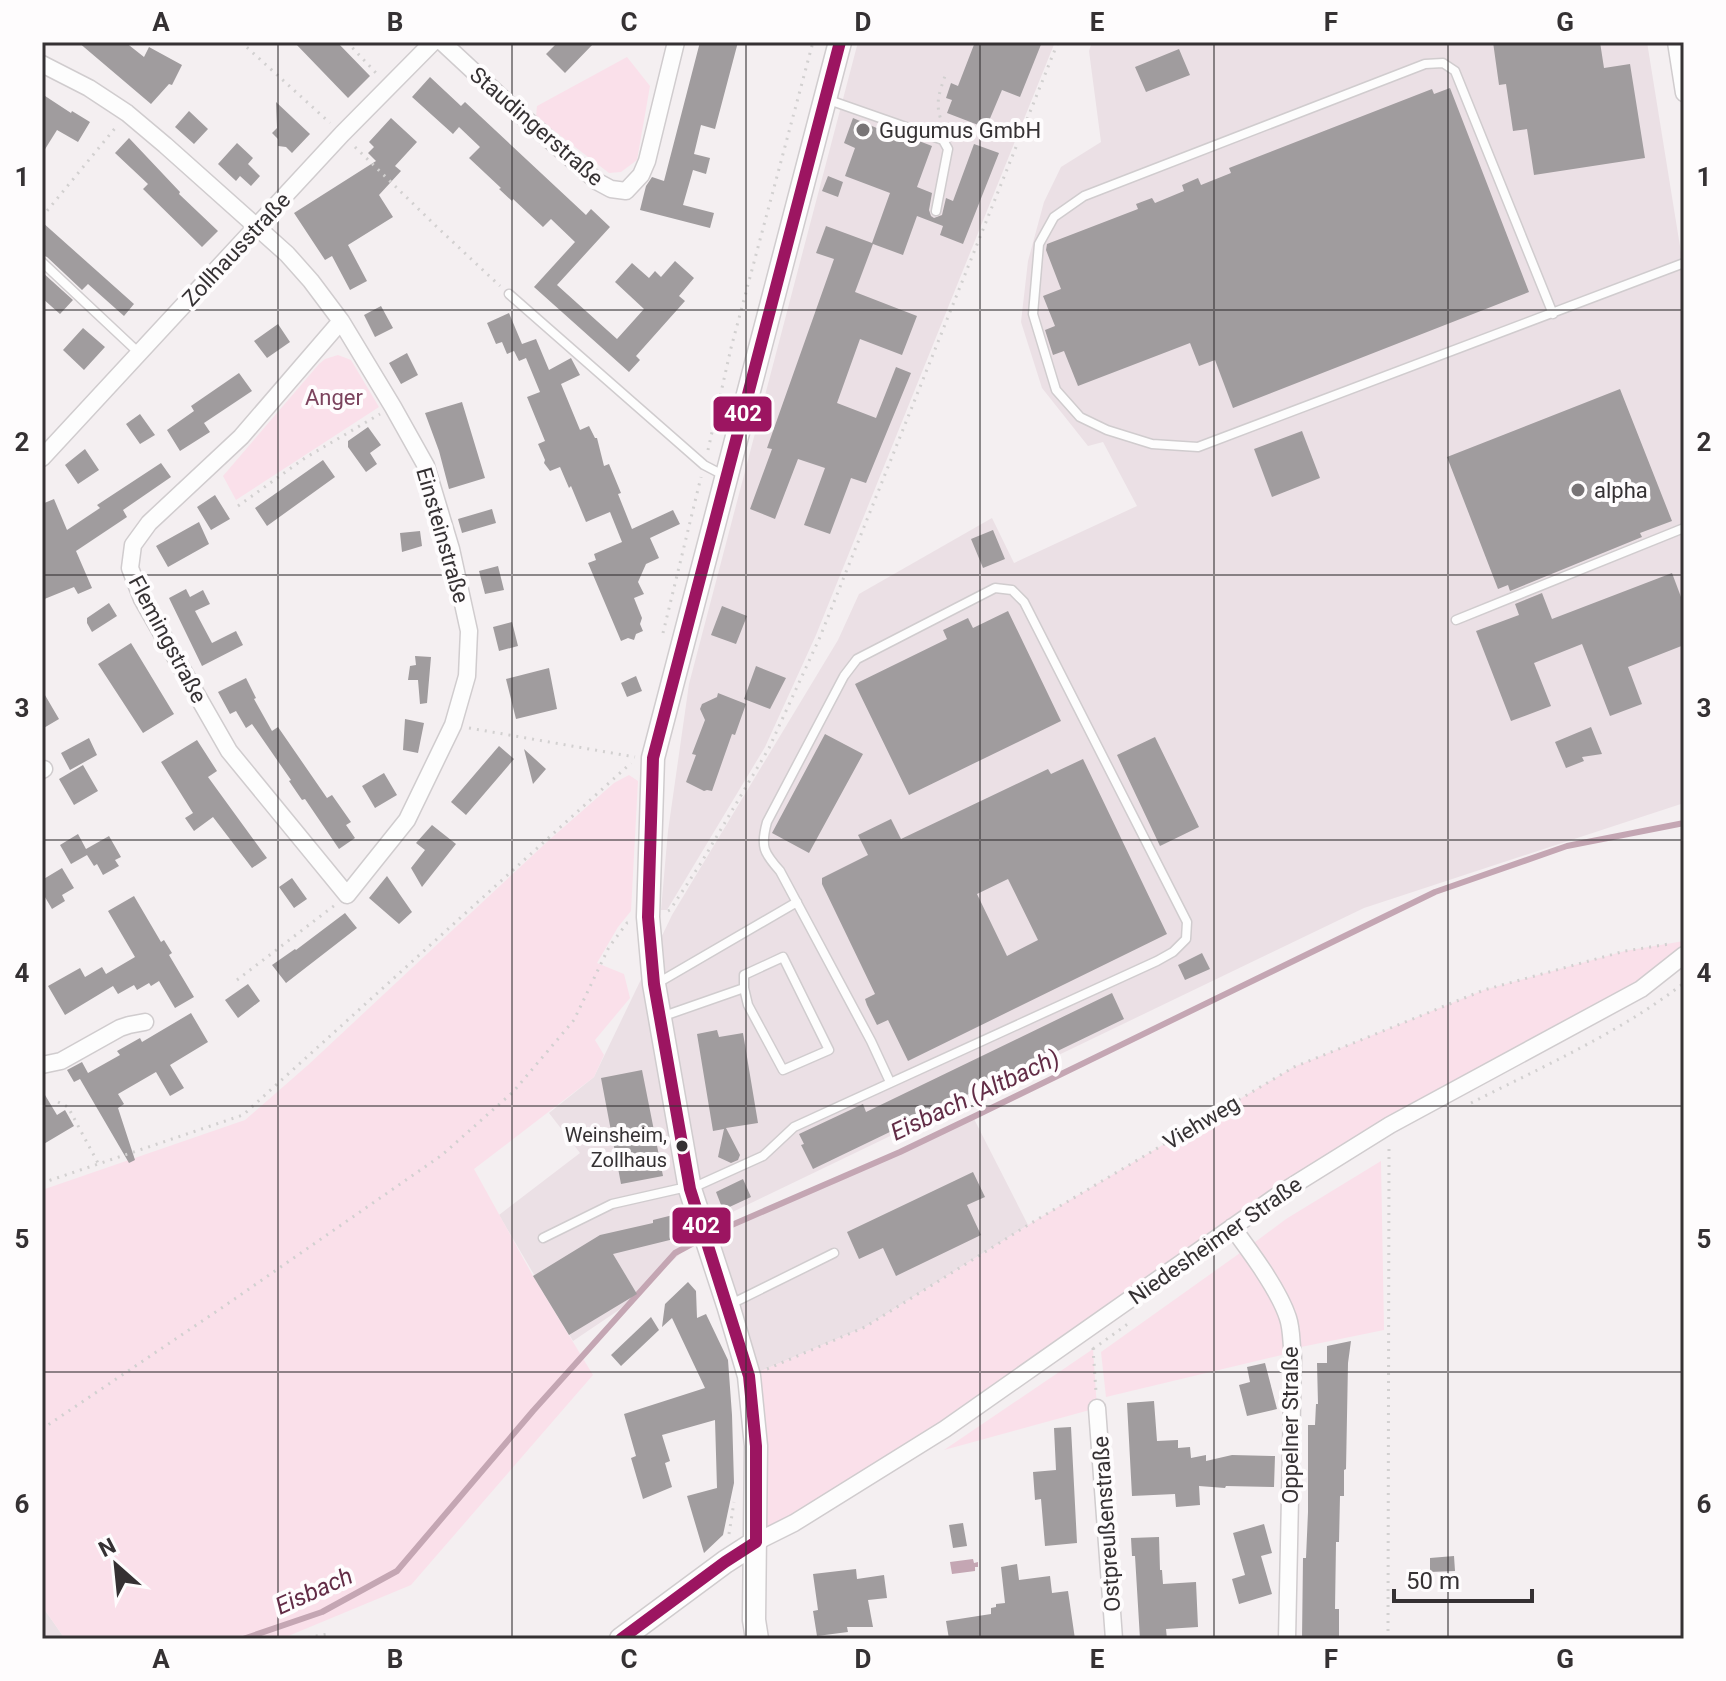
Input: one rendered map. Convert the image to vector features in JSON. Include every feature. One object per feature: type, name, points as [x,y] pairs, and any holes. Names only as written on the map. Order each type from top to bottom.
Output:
[{"type":"main road","points":[[757,1639],[754,1620],[756,1446],[749,1376],[690,1189],[654,984],[648,917],[653,758],[840,42]]},
{"type":"main road","points":[[621,1639],[756,1542]]},
{"type":"street","name":"Zollhausstraße","points":[[42,458],[342,134],[433,42]]},
{"type":"street","name":"Staudingerstraße","points":[[442,42],[598,182],[611,189],[626,191],[641,175],[647,161],[676,42]]},
{"type":"street","points":[[1676,42],[1684,93]]},
{"type":"street","name":"Einsteinstraße","points":[[42,64],[89,88],[127,113],[287,254],[341,321],[426,466],[451,549],[469,631],[467,676],[453,725],[407,820],[347,895]]},
{"type":"street","name":"Flemingstraße","points":[[341,321],[241,437],[149,523],[133,545],[130,568],[142,599],[229,751],[347,895]]},
{"type":"street","name":"Niedesheimer Straße","points":[[756,1542],[794,1523],[945,1429],[1284,1191],[1390,1125],[1641,989],[1684,955]]},
{"type":"street","points":[[42,1065],[61,1061],[120,1028],[145,1022]]},
{"type":"street","name":"Oppelner Straße","points":[[1232,1227],[1276,1293],[1289,1322],[1293,1356],[1287,1639]]},
{"type":"street","name":"Ostpreußenstraße","points":[[1097,1408],[1114,1639]]},
{"type":"lane","points":[[1553,314],[1455,71],[1443,63],[1425,64],[1084,196],[1054,217],[1039,244],[1033,314],[1056,390],[1080,417],[1107,430],[1152,444],[1198,447],[1553,314],[1684,263]]},
{"type":"lane","points":[[825,99],[943,140],[948,149],[936,211]]},
{"type":"lane","points":[[42,262],[140,353]]},
{"type":"lane","points":[[509,294],[704,465],[726,476]]},
{"type":"lane","points":[[1456,620],[1684,528]]},
{"type":"lane","points":[[543,1238],[612,1204],[690,1189],[763,1156],[794,1127],[1157,961],[1173,952],[1186,939],[1187,922],[1024,602],[1012,590],[995,588],[857,659],[844,676],[767,822],[762,838],[765,854],[780,871],[797,902],[890,1082]]},
{"type":"lane","points":[[654,984],[797,902]]},
{"type":"lane","points":[[783,957],[829,1050],[783,1070],[748,1005],[744,988],[744,975],[783,957]]},
{"type":"lane","points":[[660,1017],[744,988]]},
{"type":"lane","points":[[728,1305],[834,1253]]},
{"type":"path","points":[[241,42],[509,294]]},
{"type":"path","points":[[347,42],[389,86]]},
{"type":"path","points":[[42,1429],[442,1155],[513,1092],[574,1020],[609,947],[627,923],[670,910],[775,734],[820,637],[1058,42]]},
{"type":"path","points":[[943,140],[944,127],[937,104],[946,73]]},
{"type":"path","points":[[42,217],[127,113]]},
{"type":"path","points":[[238,506],[305,458],[393,407]]},
{"type":"path","points":[[42,1183],[243,1115],[637,758],[453,725]]},
{"type":"path","points":[[237,980],[347,895]]},
{"type":"path","name":"Viehweg","points":[[749,1376],[865,1327],[1028,1225],[1294,1067],[1484,990],[1625,951],[1671,943]]},
{"type":"path","points":[[1471,1103],[1606,1035],[1684,983]]},
{"type":"path","points":[[58,1102],[68,1107],[98,1163]]},
{"type":"path","points":[[1388,1639],[1390,1125]]},
{"type":"path","points":[[1093,1349],[1131,1322]]},
{"type":"path","points":[[1090,1328],[1097,1408]]},
{"type":"path","points":[[725,1562],[734,1502]]},
{"type":"path","points":[[300,1639],[328,1634],[331,1639]]},
{"type":"shaded area","points":[[858,42],[1055,42],[816,635],[765,747],[667,910],[661,910],[668,831],[689,684]]},
{"type":"shaded area","points":[[1092,42],[1647,42],[1684,271],[1684,803],[1364,908],[718,1219],[619,1310],[573,1341],[499,1215],[580,1153],[549,1113],[594,1077],[672,915],[838,640],[859,594],[992,518],[1014,563],[1137,506],[1103,442],[1088,446],[1042,388],[1021,322],[1028,261],[1044,202],[1061,167],[1101,142],[1089,51]]},
{"type":"shaded area","points":[[973,1117],[1028,1225],[865,1327],[749,1376],[708,1242],[726,1226],[900,1152]]},
{"type":"shaded area","points":[[973,1559],[974,1563],[978,1562],[975,1571],[952,1574],[950,1562]]},
{"type":"shaded area","points":[[42,1606],[65,1639],[42,1639]]},
{"type":"green space","points":[[627,57],[650,86],[637,160],[621,172],[609,173],[536,117],[537,106]]},
{"type":"green space","name":"Anger","points":[[338,355],[351,360],[379,407],[236,500],[223,476],[319,364]]},
{"type":"green space","points":[[629,775],[638,781],[631,911],[597,963],[624,974],[630,998],[595,1040],[604,1055],[594,1077],[474,1169],[533,1276],[593,1375],[411,1585],[281,1639],[65,1639],[42,1606],[42,1190],[245,1120],[548,841],[614,783]]},
{"type":"green space","points":[[1684,941],[1684,955],[1390,1125],[1090,1328],[756,1542],[749,1376],[865,1327],[1028,1225],[1294,1067],[1484,990],[1625,951]]},
{"type":"green space","points":[[1381,1161],[1384,1330],[1301,1347],[1251,1245],[1286,1219]]},
{"type":"green space","points":[[1240,1253],[1273,1301],[1285,1334],[1286,1354],[1106,1397],[1101,1352]]},
{"type":"green space","points":[[1093,1349],[1097,1408],[944,1450]]},
{"type":"building","points":[[78,42],[125,42],[144,57],[149,47],[182,65],[172,85],[169,84],[151,104]]},
{"type":"building","points":[[294,42],[337,42],[370,76],[348,98]]},
{"type":"building","points":[[558,42],[595,42],[565,73],[546,54]]},
{"type":"building","points":[[700,42],[738,42],[715,129],[701,125],[694,154],[710,158],[706,174],[693,170],[683,205],[714,213],[710,228],[640,210],[646,186],[652,177],[664,181]]},
{"type":"building","points":[[975,42],[1042,42],[1020,97],[1002,90],[986,128],[947,113],[952,100],[946,98],[951,83],[958,86]]},
{"type":"building","points":[[1493,42],[1600,42],[1604,68],[1630,64],[1645,158],[1534,175],[1527,129],[1513,131],[1506,84],[1499,85]]},
{"type":"building","points":[[1179,49],[1190,75],[1146,92],[1135,67]]},
{"type":"building","points":[[430,77],[461,106],[465,102],[586,215],[591,209],[610,227],[557,285],[617,339],[644,309],[615,282],[632,263],[649,278],[655,271],[661,277],[675,261],[694,278],[679,296],[685,301],[636,356],[640,360],[629,372],[534,287],[575,242],[551,219],[543,227],[512,201],[469,158],[480,147],[459,127],[453,134],[412,97]]},
{"type":"building","points":[[1450,88],[1529,292],[1233,408],[1215,360],[1199,366],[1190,343],[1078,386],[1064,351],[1053,355],[1045,330],[1055,326],[1043,296],[1061,289],[1046,250],[1047,244],[1138,209],[1136,204],[1152,198],[1155,203],[1184,191],[1182,185],[1198,178],[1201,185],[1231,173],[1229,168],[1432,89],[1434,94]]},
{"type":"building","points":[[42,94],[90,122],[78,142],[57,130],[42,154]]},
{"type":"building","points":[[276,102],[310,134],[292,153],[286,147],[278,146],[278,139],[272,133],[277,128]]},
{"type":"building","points":[[189,111],[208,129],[194,144],[175,127]]},
{"type":"building","points":[[391,118],[417,142],[395,166],[401,171],[379,195],[393,217],[348,245],[367,281],[350,290],[332,256],[325,260],[294,213],[376,161],[368,153],[374,147],[369,142]]},
{"type":"building","points":[[853,118],[905,140],[906,136],[932,146],[917,187],[932,193],[929,210],[934,218],[942,215],[946,198],[953,201],[974,144],[999,153],[963,244],[940,235],[943,226],[917,216],[903,255],[873,244],[855,292],[917,316],[902,355],[860,339],[837,403],[876,418],[896,367],[911,373],[866,483],[851,478],[830,534],[804,525],[825,468],[798,459],[775,519],[750,509],[772,449],[767,448],[834,259],[816,253],[826,226],[872,243],[890,193],[845,176],[855,148],[844,143]]},
{"type":"building","points":[[129,138],[179,194],[218,231],[202,247],[143,189],[148,184],[115,153]]},
{"type":"building","points":[[237,143],[253,158],[248,164],[260,176],[251,186],[240,176],[236,181],[218,164]]},
{"type":"building","points":[[828,176],[843,182],[838,197],[822,191]]},
{"type":"building","points":[[42,222],[134,304],[124,316],[88,284],[82,290],[42,255]]},
{"type":"building","points":[[42,272],[73,300],[60,314],[42,298]]},
{"type":"building","points":[[381,306],[393,328],[375,337],[364,315]]},
{"type":"building","points":[[509,313],[522,344],[536,339],[549,370],[571,358],[580,375],[561,384],[580,430],[589,426],[597,438],[604,466],[609,464],[632,529],[673,510],[680,524],[650,538],[659,558],[646,564],[638,582],[644,594],[634,598],[642,618],[640,624],[643,631],[636,634],[634,640],[628,638],[621,641],[588,563],[596,560],[594,554],[622,542],[610,512],[586,522],[560,467],[550,471],[544,463],[538,444],[545,441],[527,397],[540,392],[526,358],[519,361],[514,351],[507,354],[502,342],[496,344],[487,323]]},
{"type":"building","points":[[278,324],[290,342],[267,358],[254,341]]},
{"type":"building","points":[[83,328],[105,347],[84,370],[63,350]]},
{"type":"building","points":[[407,353],[418,375],[401,384],[389,363]]},
{"type":"building","points":[[239,373],[252,391],[204,423],[210,432],[180,451],[167,430],[194,411],[191,406]]},
{"type":"building","name":"alpha","points":[[1620,389],[1672,521],[1640,533],[1642,537],[1510,591],[1508,585],[1498,589],[1447,457]]},
{"type":"building","points":[[462,402],[485,478],[449,489],[425,413]]},
{"type":"building","points":[[140,414],[155,435],[140,444],[126,424]]},
{"type":"building","points":[[368,427],[381,445],[370,453],[377,464],[366,472],[348,447],[348,441]]},
{"type":"building","points":[[1302,431],[1320,478],[1272,497],[1254,449]]},
{"type":"building","points":[[85,449],[99,470],[78,484],[65,465]]},
{"type":"building","points":[[323,460],[335,477],[267,526],[255,508]]},
{"type":"building","points":[[161,463],[171,477],[123,510],[127,517],[76,551],[92,588],[78,594],[74,587],[42,600],[42,504],[54,499],[67,530],[100,508],[97,505]]},
{"type":"building","points":[[215,495],[230,519],[211,530],[197,507]]},
{"type":"building","points":[[492,509],[496,523],[462,533],[458,519]]},
{"type":"building","points":[[199,522],[209,544],[168,567],[156,546]]},
{"type":"building","points":[[993,530],[1005,559],[983,568],[971,539]]},
{"type":"building","points":[[420,531],[422,546],[402,552],[400,533]]},
{"type":"building","points":[[498,566],[504,590],[485,594],[479,571]]},
{"type":"building","points":[[1672,573],[1684,605],[1684,645],[1628,667],[1642,704],[1610,716],[1582,644],[1534,663],[1551,706],[1511,721],[1476,631],[1519,615],[1515,604],[1542,593],[1552,619]]},
{"type":"building","points":[[186,589],[190,597],[203,590],[210,604],[195,611],[212,643],[236,631],[243,645],[202,666],[169,598]]},
{"type":"building","points":[[109,603],[117,616],[92,632],[87,618]]},
{"type":"building","points":[[722,606],[747,616],[736,644],[711,635]]},
{"type":"building","points":[[1008,611],[1061,721],[909,795],[855,684],[947,639],[943,630],[968,618],[973,628]]},
{"type":"building","points":[[512,622],[518,646],[499,651],[493,627]]},
{"type":"building","points":[[131,643],[174,714],[143,733],[98,664]]},
{"type":"building","points":[[415,656],[431,657],[427,703],[420,704],[418,680],[408,680],[410,666],[416,665]]},
{"type":"building","points":[[756,666],[786,678],[770,709],[744,699]]},
{"type":"building","points":[[549,668],[557,709],[516,719],[506,679]]},
{"type":"building","points":[[636,676],[642,691],[627,697],[621,683]]},
{"type":"building","points":[[246,678],[272,731],[278,727],[327,798],[332,795],[351,822],[346,825],[355,838],[339,849],[252,724],[246,728],[236,711],[230,714],[218,692]]},
{"type":"building","points":[[42,690],[59,719],[42,729]]},
{"type":"building","points":[[718,693],[746,704],[712,791],[704,791],[686,782],[696,755],[692,754],[705,720],[700,709],[702,704],[717,697]]},
{"type":"building","points":[[405,719],[424,723],[418,753],[403,750]]},
{"type":"building","points":[[1591,727],[1602,754],[1582,757],[1584,761],[1566,768],[1555,742]]},
{"type":"building","points":[[825,734],[863,754],[809,853],[772,833]]},
{"type":"building","points":[[1155,737],[1199,827],[1160,846],[1117,755]]},
{"type":"building","points":[[89,738],[97,755],[70,770],[61,753]]},
{"type":"building","points":[[197,740],[217,771],[208,777],[267,858],[252,868],[213,817],[194,831],[185,818],[193,813],[161,762]]},
{"type":"building","points":[[499,746],[514,759],[466,815],[451,802]]},
{"type":"building","points":[[524,749],[546,769],[533,784]]},
{"type":"building","points":[[1083,759],[1167,934],[908,1061],[888,1020],[877,1025],[867,1005],[865,999],[875,994],[822,884],[822,878],[868,855],[858,835],[891,819],[901,839],[1048,769],[1051,774]],"holes":[[[1008,879],[1038,940],[1007,956],[977,894]]]},
{"type":"building","points":[[83,765],[98,791],[74,805],[59,779]]},
{"type":"building","points":[[384,773],[397,795],[375,808],[362,786]]},
{"type":"building","points":[[432,825],[456,844],[422,887],[411,868],[425,850],[416,843]]},
{"type":"building","points":[[78,834],[86,849],[109,836],[121,857],[115,860],[119,866],[103,875],[87,855],[71,864],[60,845]]},
{"type":"building","points":[[62,868],[74,888],[62,895],[65,901],[52,909],[42,892],[42,880]]},
{"type":"building","points":[[387,876],[412,912],[399,924],[369,898]]},
{"type":"building","points":[[292,878],[307,899],[294,908],[279,887]]},
{"type":"building","points":[[134,896],[161,942],[164,940],[172,953],[169,955],[194,997],[175,1008],[159,981],[137,990],[134,985],[118,994],[113,986],[65,1015],[48,986],[80,968],[85,977],[102,967],[106,974],[135,957],[108,911]]},
{"type":"building","points":[[345,913],[357,928],[286,983],[272,965]]},
{"type":"building","points":[[1202,953],[1210,969],[1185,980],[1178,965]]},
{"type":"building","points":[[248,984],[260,1001],[238,1018],[225,1000]]},
{"type":"building","points":[[1112,993],[1124,1019],[813,1169],[799,1134],[863,1104],[866,1112]]},
{"type":"building","points":[[191,1013],[208,1042],[170,1065],[184,1088],[170,1096],[156,1072],[118,1094],[124,1104],[118,1108],[135,1160],[129,1163],[80,1079],[74,1082],[67,1070],[82,1062],[88,1073],[120,1055],[117,1051],[140,1038],[142,1042]]},
{"type":"building","points":[[717,1030],[719,1037],[743,1033],[758,1123],[726,1128],[740,1155],[738,1160],[731,1163],[718,1157],[724,1129],[713,1131],[697,1034]]},
{"type":"building","points":[[642,1070],[663,1176],[621,1184],[601,1078]]},
{"type":"building","points":[[42,1090],[57,1115],[65,1110],[74,1126],[42,1145]]},
{"type":"building","points":[[973,1172],[985,1197],[967,1205],[981,1235],[896,1276],[883,1248],[859,1259],[847,1232]]},
{"type":"building","points":[[743,1179],[751,1197],[723,1210],[716,1192]]},
{"type":"building","points":[[677,1214],[682,1237],[613,1254],[637,1294],[569,1335],[533,1276],[600,1235]]},
{"type":"building","points":[[688,1282],[696,1291],[697,1318],[706,1314],[728,1360],[732,1415],[734,1483],[723,1535],[704,1553],[687,1496],[717,1488],[715,1420],[662,1435],[670,1461],[665,1463],[672,1487],[643,1499],[631,1458],[636,1456],[624,1414],[705,1388],[672,1318],[662,1327],[665,1304]]},
{"type":"building","points":[[651,1317],[659,1330],[621,1366],[611,1355]]},
{"type":"building","points":[[1351,1341],[1344,1496],[1340,1496],[1339,1542],[1336,1542],[1335,1609],[1339,1609],[1339,1639],[1302,1639],[1303,1558],[1306,1558],[1308,1512],[1308,1425],[1315,1425],[1317,1363],[1327,1363],[1327,1346]]},
{"type":"building","points":[[1265,1363],[1277,1409],[1247,1416],[1239,1385],[1250,1382],[1247,1367]]},
{"type":"building","points":[[1154,1401],[1157,1441],[1178,1440],[1178,1448],[1190,1447],[1191,1458],[1206,1455],[1206,1461],[1232,1455],[1275,1456],[1274,1487],[1199,1486],[1200,1505],[1176,1507],[1175,1494],[1132,1496],[1127,1403]]},
{"type":"building","points":[[1071,1427],[1077,1543],[1045,1546],[1041,1499],[1035,1500],[1033,1472],[1056,1470],[1054,1428]]},
{"type":"building","points":[[963,1523],[967,1546],[953,1548],[949,1525]]},
{"type":"building","points":[[1264,1524],[1272,1553],[1261,1556],[1272,1594],[1239,1604],[1232,1579],[1245,1575],[1233,1533]]},
{"type":"building","points":[[1159,1537],[1163,1584],[1196,1582],[1198,1627],[1166,1629],[1167,1639],[1140,1639],[1131,1538]]},
{"type":"building","points":[[1454,1556],[1455,1571],[1430,1572],[1430,1558]]},
{"type":"building","points":[[1017,1564],[1019,1580],[1050,1576],[1052,1593],[1068,1591],[1075,1639],[949,1639],[946,1621],[991,1614],[991,1608],[996,1604],[1005,1603],[1001,1567]]},
{"type":"building","points":[[856,1569],[857,1579],[884,1575],[887,1598],[868,1600],[873,1627],[847,1627],[848,1632],[817,1636],[813,1611],[818,1610],[813,1574]]},
{"type":"waterway","name":"Eisbach (Altbach)","points":[[711,1234],[900,1152],[1435,892],[1567,846],[1684,823]]},
{"type":"waterway","name":"Eisbach (Altbach)","points":[[243,1639],[322,1612],[397,1571],[533,1411],[675,1253],[701,1239]]},
{"type":"transit line","name":"402","points":[[756,1542],[756,1446],[749,1376],[690,1189],[654,984],[648,917],[653,758],[840,42]]},
{"type":"transit line","name":"402","points":[[621,1639],[756,1542]]},
{"type":"place","name":"Gugumus GmbH","points":[[863,130]]},
{"type":"place","name":"alpha","points":[[1578,490]]},
{"type":"place","name":"Weinsheim, Zollhaus","points":[[682,1146]]},
{"type":"water label","name":"Eisbach","points":[[314,1591]]}]
